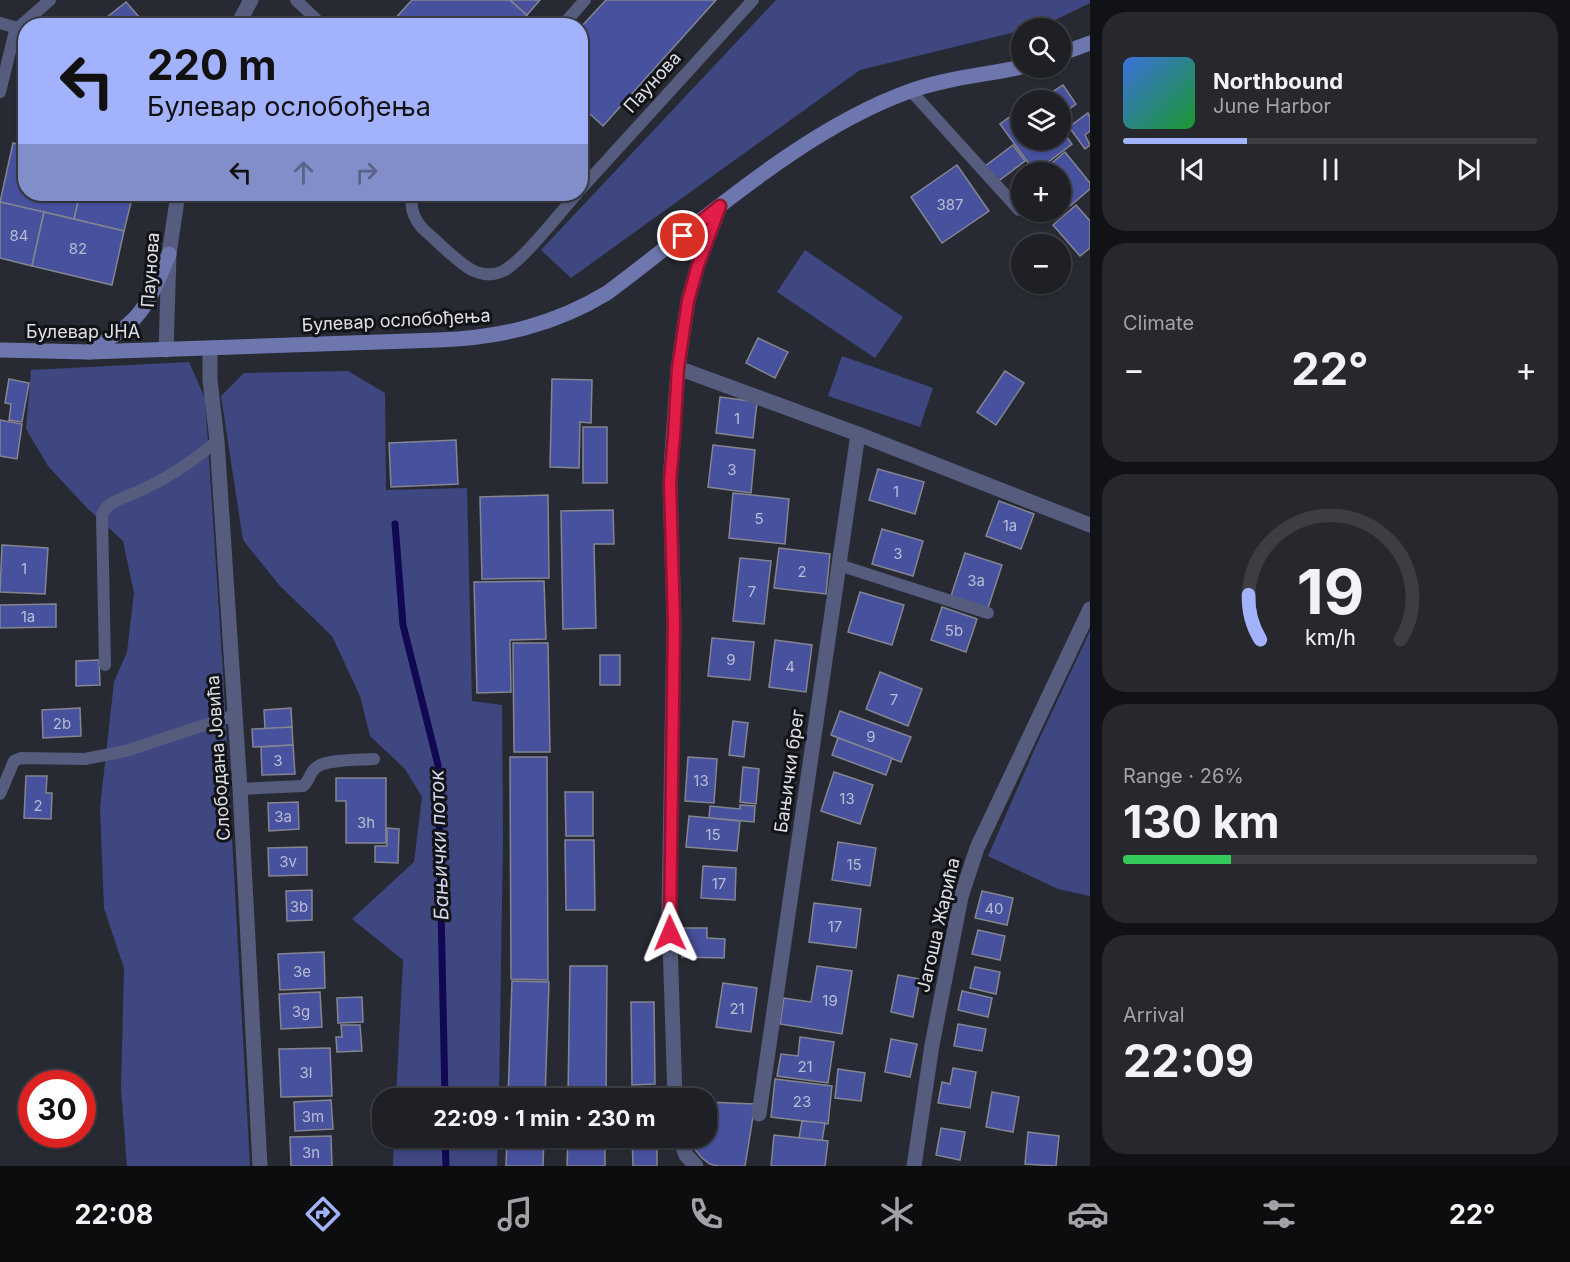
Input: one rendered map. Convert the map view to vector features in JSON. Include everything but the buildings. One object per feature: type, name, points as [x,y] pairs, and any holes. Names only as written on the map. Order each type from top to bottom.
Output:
[{"type":"main road","points":[[1071,50],[1090,43]]},
{"type":"main road","name":"Булевар ослобођења","points":[[166,350],[446,340],[523,330],[576,311],[607,293],[788,156],[862,113],[910,91],[965,77],[1011,69]]},
{"type":"main road","points":[[89,352],[129,325],[140,312],[152,293],[169,254]]},
{"type":"main road","name":"Булевар ЈНА","points":[[0,350],[89,352],[166,350]]},
{"type":"street","points":[[242,18],[252,0]]},
{"type":"street","name":"Паунова","points":[[166,350],[169,254],[177,201]]},
{"type":"street","points":[[675,1088],[669,910],[674,624],[670,482],[678,368],[688,301],[698,265],[720,206]]},
{"type":"street","name":"Слободана Јовића","points":[[210,349],[210,380],[217,441],[240,789],[260,1166]]},
{"type":"street","points":[[678,368],[858,434],[1090,525]]},
{"type":"street","name":"Бањички брег","points":[[759,1114],[858,434]]},
{"type":"street","name":"Јагоша Жарића","points":[[914,1166],[932,1045],[961,897],[977,848],[1090,609]]},
{"type":"street","points":[[683,1148],[686,1155],[696,1166]]},
{"type":"lane","points":[[29,18],[50,0]]},
{"type":"lane","points":[[296,0],[315,18]]},
{"type":"lane","points":[[569,18],[585,0]]},
{"type":"lane","name":"Паунова","points":[[588,181],[753,0]]},
{"type":"lane","points":[[0,23],[18,28],[14,35],[0,92]]},
{"type":"lane","points":[[910,91],[1011,201]]},
{"type":"lane","points":[[412,201],[415,220],[422,228],[468,268],[489,274],[501,272],[517,261],[571,201]]},
{"type":"lane","points":[[105,665],[102,515],[104,510],[115,501],[181,470],[217,441]]},
{"type":"lane","points":[[839,565],[988,613]]},
{"type":"lane","points":[[0,794],[14,761],[21,758],[85,759],[126,751],[235,715]]},
{"type":"lane","points":[[240,789],[303,786],[307,783],[312,771],[323,764],[374,759]]},
{"type":"shaded area","points":[[776,0],[1090,0],[1090,3],[1059,18],[1011,18],[1011,33],[860,70],[571,278],[541,250]]},
{"type":"shaded area","points":[[805,250],[903,317],[875,358],[777,292]]},
{"type":"shaded area","points":[[842,356],[933,388],[920,427],[828,396]]},
{"type":"shaded area","points":[[189,362],[205,398],[223,673],[250,1166],[127,1166],[121,1089],[124,968],[104,908],[100,808],[114,682],[127,652],[134,593],[123,541],[87,508],[48,466],[26,429],[31,370]]},
{"type":"shaded area","points":[[348,371],[385,393],[386,490],[467,488],[472,701],[502,705],[503,836],[499,1088],[397,1088],[403,960],[352,919],[414,862],[422,797],[405,769],[370,736],[360,696],[332,636],[280,586],[243,540],[221,396],[244,373]]},
{"type":"shaded area","points":[[1090,631],[1090,896],[1058,889],[988,856]]},
{"type":"shaded area","points":[[394,1148],[498,1148],[497,1166],[393,1166]]},
{"type":"waterway","name":"Бањички поток","points":[[395,524],[403,625],[438,765],[445,1088]]},
{"type":"waterway","name":"Бањички поток","points":[[445,1148],[446,1166]]},
{"type":"route","points":[[670,933],[674,624],[670,482],[678,368],[688,301],[698,265],[720,206],[683,236]]}]
